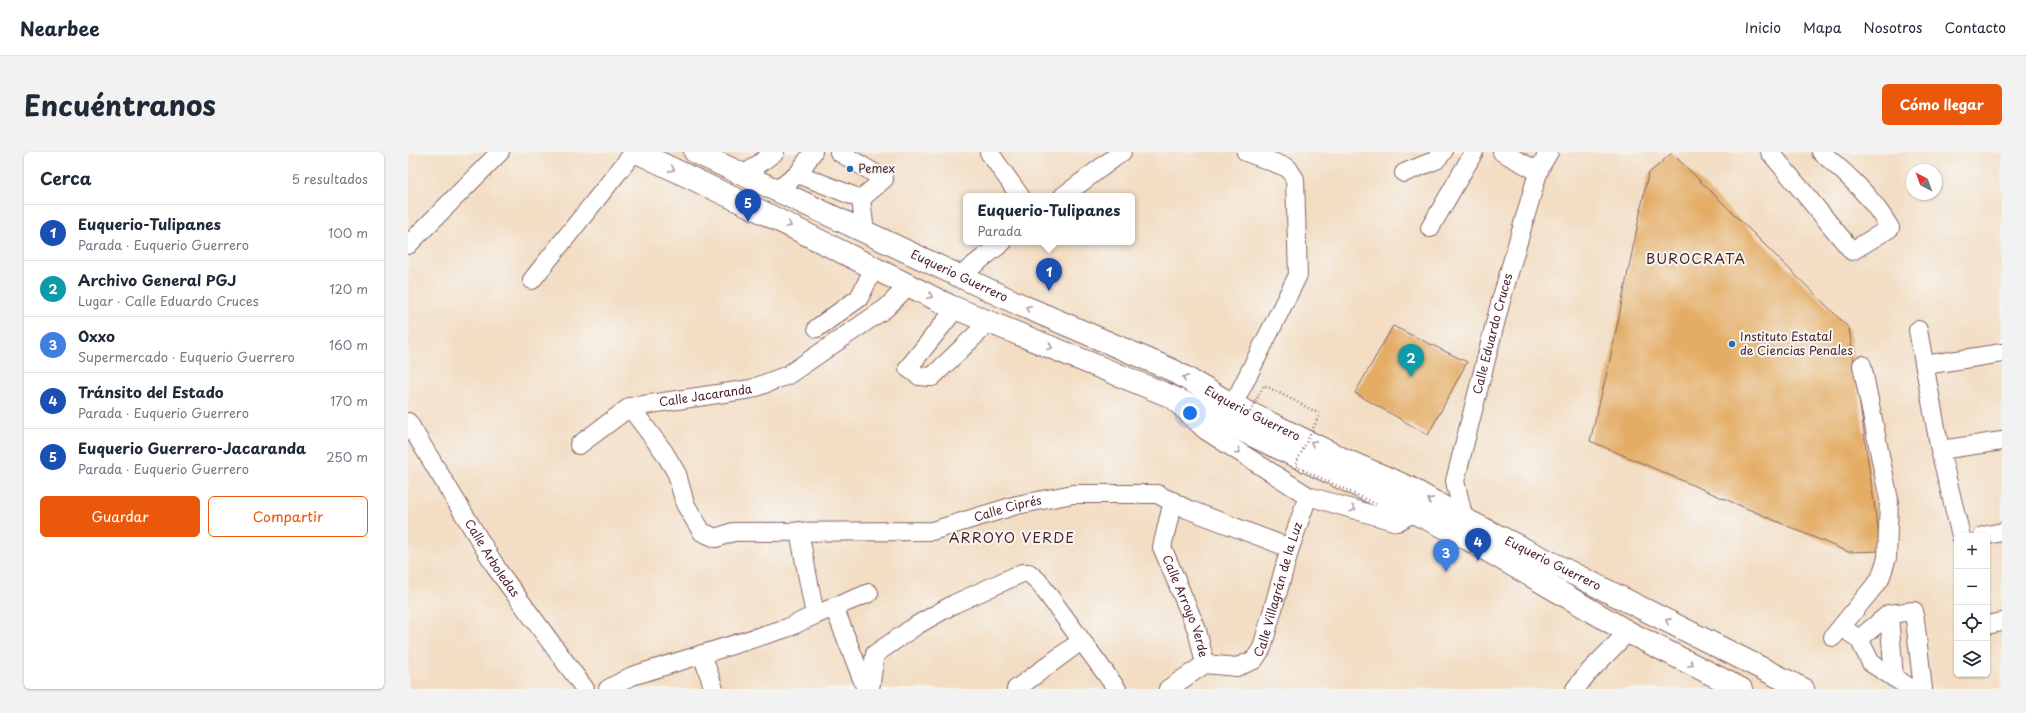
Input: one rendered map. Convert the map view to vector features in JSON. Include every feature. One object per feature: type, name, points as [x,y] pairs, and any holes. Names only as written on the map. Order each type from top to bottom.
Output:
[{"type":"main road","name":"Euquerio Guerrero","points":[[635,152],[956,308],[1170,396],[1459,534],[1628,632],[1741,689]]},
{"type":"main road","name":"Euquerio Guerrero","points":[[695,152],[1023,306],[1172,370],[1242,408],[1345,460],[1408,488],[1464,519],[1803,689]]},
{"type":"main road","points":[[1558,592],[1608,609],[1778,689]]},
{"type":"street","points":[[408,245],[500,152]]},
{"type":"street","points":[[532,280],[635,152]]},
{"type":"street","points":[[744,175],[775,152]]},
{"type":"street","points":[[776,191],[798,174],[813,152]]},
{"type":"street","points":[[839,152],[884,179],[862,200]]},
{"type":"street","points":[[989,152],[1018,193]]},
{"type":"street","points":[[1067,193],[1122,152]]},
{"type":"street","points":[[1242,408],[1298,275],[1295,179],[1288,168],[1246,152]]},
{"type":"street","points":[[1404,173],[1436,160],[1443,152]]},
{"type":"street","points":[[1430,228],[1474,152]]},
{"type":"street","points":[[1502,152],[1539,172]]},
{"type":"street","name":"Calle Eduardo Cruces","points":[[1464,519],[1455,481],[1500,304],[1539,172],[1549,152]]},
{"type":"street","points":[[1770,152],[1852,251],[1890,228],[1882,215],[1857,183],[1821,152]]},
{"type":"street","points":[[798,174],[862,200]]},
{"type":"street","points":[[862,200],[865,232]]},
{"type":"street","points":[[960,276],[999,245]]},
{"type":"street","points":[[817,328],[858,298],[874,268]]},
{"type":"street","name":"Calle Jacaranda","points":[[630,407],[751,389],[788,375],[886,308],[909,285]]},
{"type":"street","points":[[956,308],[908,368],[919,376],[932,377],[989,322]]},
{"type":"street","points":[[1918,330],[1926,365],[1940,450],[1960,533]]},
{"type":"street","points":[[1926,365],[2002,353]]},
{"type":"street","points":[[1862,365],[1889,500],[1887,558],[1880,579],[1837,632],[1859,639],[1871,663],[1912,689]]},
{"type":"street","points":[[1170,396],[1205,430],[1308,496],[1397,522],[1413,513]]},
{"type":"street","points":[[579,445],[630,407]]},
{"type":"street","name":"Calle Ciprés","points":[[630,407],[664,452],[676,474],[685,504],[702,532],[716,538],[733,532],[932,531],[1017,505],[1074,494],[1157,494],[1187,509],[1290,548]]},
{"type":"street","name":"Calle Arboledas","points":[[408,422],[498,572],[585,689]]},
{"type":"street","points":[[1940,450],[2002,441]]},
{"type":"street","name":"Calle Villagrán de la Luz","points":[[1205,664],[1237,667],[1254,660],[1262,648],[1290,548],[1308,496]]},
{"type":"street","name":"Calle Arroyo Verde","points":[[1173,501],[1162,547],[1197,630],[1205,664]]},
{"type":"street","points":[[799,531],[815,614]]},
{"type":"street","points":[[1990,535],[2002,532]]},
{"type":"street","points":[[870,689],[875,654],[917,625],[954,604],[1022,573],[1029,573],[1034,577],[1117,689]]},
{"type":"street","points":[[608,689],[632,676],[787,628],[815,614],[869,593]]},
{"type":"street","points":[[834,607],[849,642],[866,689]]},
{"type":"street","points":[[1859,639],[1889,614],[1914,611],[1923,689]]},
{"type":"street","points":[[1889,614],[1894,678]]},
{"type":"street","points":[[1990,624],[2002,622]]},
{"type":"street","points":[[1575,689],[1587,674],[1628,632]]},
{"type":"street","points":[[1016,689],[1081,641]]},
{"type":"street","points":[[849,642],[875,654]]},
{"type":"street","points":[[702,654],[714,689]]},
{"type":"street","points":[[1168,689],[1205,664]]},
{"type":"path","points":[[1242,408],[1264,385],[1320,414],[1295,466],[1376,504]]},
{"type":"building","name":"Instituto Estatal de Ciencias Penales","points":[[1672,153],[1849,328],[1881,551],[1848,552],[1590,441],[1610,360],[1648,174]]},
{"type":"building","points":[[1393,326],[1467,362],[1428,435],[1355,393]]},
{"type":"place","name":"Pemex","points":[[850,169]]},
{"type":"place","name":"Euquerio Guerrero-Jacaranda","points":[[748,222]]},
{"type":"place","name":"Euquerio-Tulipanes","points":[[1049,291]]},
{"type":"place","name":"Instituto Estatal de Ciencias Penales","points":[[1732,344]]},
{"type":"place","name":"Archivo General PGJ","points":[[1411,377]]},
{"type":"place","name":"Tránsito del Estado","points":[[1478,561]]},
{"type":"place","name":"Oxxo","points":[[1446,572]]},
{"type":"district","name":"BUROCRATA","points":[[1696,259]]},
{"type":"district","name":"ARROYO VERDE","points":[[1012,538]]}]
